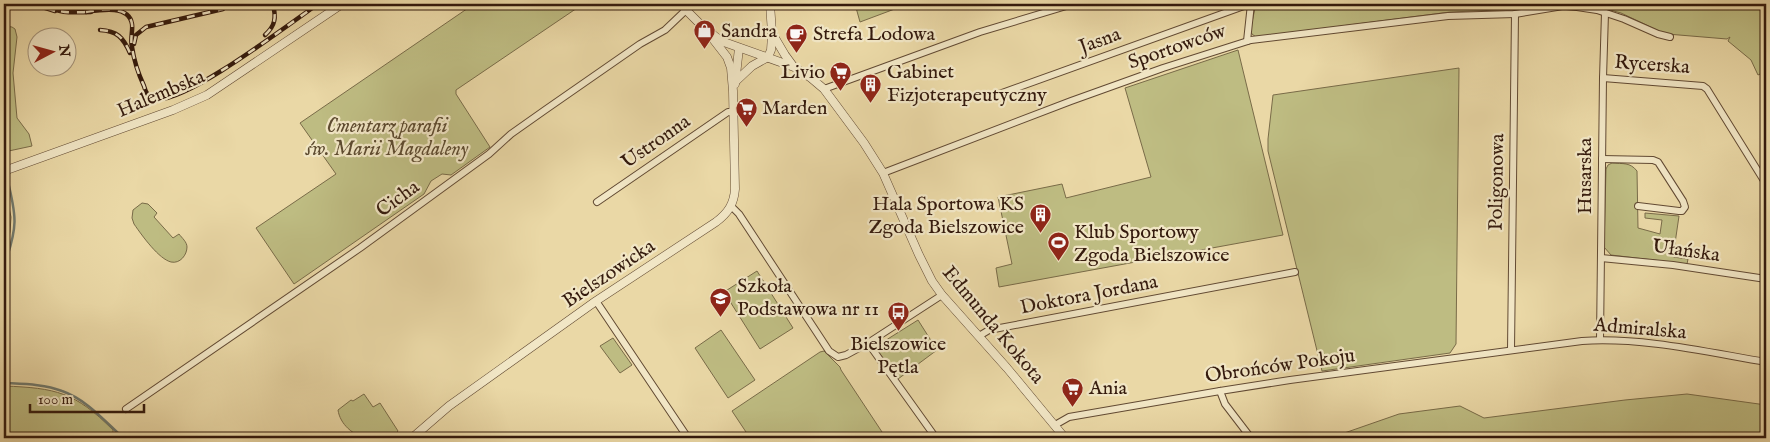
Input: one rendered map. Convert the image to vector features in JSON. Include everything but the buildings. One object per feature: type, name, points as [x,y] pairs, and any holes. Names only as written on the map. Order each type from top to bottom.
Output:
[{"type":"street","name":"Halembska","points":[[7,170],[173,110],[207,95],[342,4]]},
{"type":"street","points":[[736,81],[752,66],[768,57],[771,50],[772,33],[770,4]]},
{"type":"street","points":[[824,89],[980,32],[1073,4]]},
{"type":"street","name":"Jasna","points":[[988,98],[1235,9],[1251,5],[1247,41]]},
{"type":"street","name":"Sportowców","points":[[883,173],[1071,101],[1247,41],[1448,16],[1515,14],[1563,6],[1577,6],[1605,13],[1670,37]]},
{"type":"street","name":"Edmunda Kokota","points":[[683,7],[707,31],[721,41],[794,67],[824,89],[883,173],[925,268],[942,295],[1065,438]]},
{"type":"street","name":"Cicha","points":[[126,409],[352,253],[492,152],[511,134],[545,110],[640,44],[665,30],[683,7]]},
{"type":"street","name":"Husarska","points":[[1600,340],[1602,78],[1605,13]]},
{"type":"street","name":"Poligonowa","points":[[1511,350],[1515,14]]},
{"type":"street","points":[[707,31],[730,62]]},
{"type":"street","points":[[772,33],[794,67]]},
{"type":"street","points":[[739,48],[732,53],[730,62],[734,112],[735,182],[734,198],[731,206],[739,214],[829,351],[838,357],[846,355],[942,295]]},
{"type":"street","points":[[733,91],[736,81],[739,48]]},
{"type":"street","name":"Rycerska","points":[[1602,78],[1703,86],[1712,97],[1766,184]]},
{"type":"street","name":"Ustronna","points":[[597,202],[728,112],[734,112]]},
{"type":"street","name":"Ułańska","points":[[1602,159],[1653,160],[1658,162],[1685,207],[1679,212],[1638,206]]},
{"type":"street","name":"Bielszowicka","points":[[412,438],[449,406],[596,301],[716,222],[731,206]]},
{"type":"street","name":"Ułańska","points":[[1601,258],[1665,264],[1766,279]]},
{"type":"street","name":"Doktora Jordana","points":[[978,336],[989,330],[1295,272]]},
{"type":"street","points":[[596,301],[688,438]]},
{"type":"street","name":"Admiralska","points":[[1511,350],[1600,340],[1664,345],[1766,362]]},
{"type":"street","points":[[868,343],[936,438]]},
{"type":"street","name":"Obrońców Pokoju","points":[[1055,425],[1069,417],[1220,391],[1511,350]]},
{"type":"street","points":[[1220,391],[1225,404],[1251,438]]},
{"type":"green space","name":"Cmentarz parafii św. Marii Magdaleny","points":[[474,4],[583,4],[456,90],[456,94],[490,147],[451,175],[442,174],[431,181],[424,194],[294,284],[256,228],[336,174],[300,123]]},
{"type":"green space","points":[[855,4],[908,4],[860,22]]},
{"type":"green space","points":[[1256,4],[1558,4],[1523,9],[1450,12],[1256,37],[1250,31]]},
{"type":"green space","points":[[1589,4],[1766,4],[1766,86],[1751,60],[1728,41],[1730,37],[1727,39],[1667,34],[1621,13]]},
{"type":"green space","points":[[4,26],[15,29],[17,37],[13,73],[17,118],[29,134],[32,146],[4,152]]},
{"type":"green space","points":[[1238,50],[1283,235],[999,287],[996,268],[1012,264],[998,197],[1062,184],[1066,198],[1151,177],[1125,88]]},
{"type":"green space","points":[[1459,68],[1456,344],[1450,353],[1322,371],[1268,151],[1273,95]]},
{"type":"green space","points":[[1612,163],[1629,165],[1637,171],[1638,228],[1660,234],[1662,220],[1645,218],[1645,213],[1679,216],[1673,257],[1688,259],[1687,264],[1611,255],[1604,247],[1606,169]]},
{"type":"green space","points":[[4,185],[11,217],[10,232],[4,255]]},
{"type":"green space","points":[[142,203],[148,204],[157,213],[154,217],[173,238],[179,234],[187,245],[184,256],[177,262],[171,262],[161,257],[134,224],[132,218],[133,210]]},
{"type":"green space","points":[[757,271],[793,328],[760,349],[724,292]]},
{"type":"green space","points":[[918,320],[937,350],[898,379],[875,347]]},
{"type":"green space","points":[[721,330],[755,380],[728,398],[695,348]]},
{"type":"green space","points":[[613,338],[632,365],[620,373],[600,346]]},
{"type":"green space","points":[[824,351],[840,367],[886,438],[750,438],[732,411]]},
{"type":"green space","points":[[4,386],[38,388],[64,394],[100,417],[113,430],[113,438],[4,438]]},
{"type":"green space","points":[[364,394],[373,407],[380,403],[398,431],[392,438],[374,439],[362,437],[352,432],[341,420],[338,410],[351,400],[353,401]]},
{"type":"green space","points":[[1687,394],[1766,405],[1766,438],[1330,438],[1399,414],[1460,406],[1484,418]]},
{"type":"waterway","points":[[5,150],[7,27]]},
{"type":"waterway","points":[[4,266],[14,231],[13,203],[7,178]]},
{"type":"waterway","points":[[4,383],[41,386],[70,394],[93,410],[120,435]]},
{"type":"railway","points":[[33,4],[55,11]]},
{"type":"railway","points":[[47,4],[56,10],[91,12]]},
{"type":"railway","points":[[265,35],[274,21],[273,4]]},
{"type":"railway","points":[[86,12],[113,10],[125,13],[130,18],[132,24],[131,44],[137,67],[147,93],[151,98],[156,99],[170,97],[190,89],[213,76],[318,4]]},
{"type":"railway","points":[[134,44],[136,35],[146,27],[223,9]]},
{"type":"railway","points":[[100,30],[115,33],[119,36],[130,53]]},
{"type":"place","name":"Sandra","points":[[705,50]]},
{"type":"place","name":"Strefa Lodowa","points":[[797,53]]},
{"type":"place","name":"Livio","points":[[841,91]]},
{"type":"place","name":"Gabinet Fizjoterapeutyczny","points":[[871,103]]},
{"type":"place","name":"Marden","points":[[746,127]]},
{"type":"place","name":"Hala Sportowa KS Zgoda Bielszowice","points":[[1040,234]]},
{"type":"place","name":"Klub Sportowy Zgoda Bielszowice","points":[[1058,262]]},
{"type":"place","name":"Szkoła Podstawowa nr 11","points":[[721,317]]},
{"type":"place","name":"Bielszowice Pętla","points":[[898,331]]},
{"type":"place","name":"Ania","points":[[1073,407]]}]
